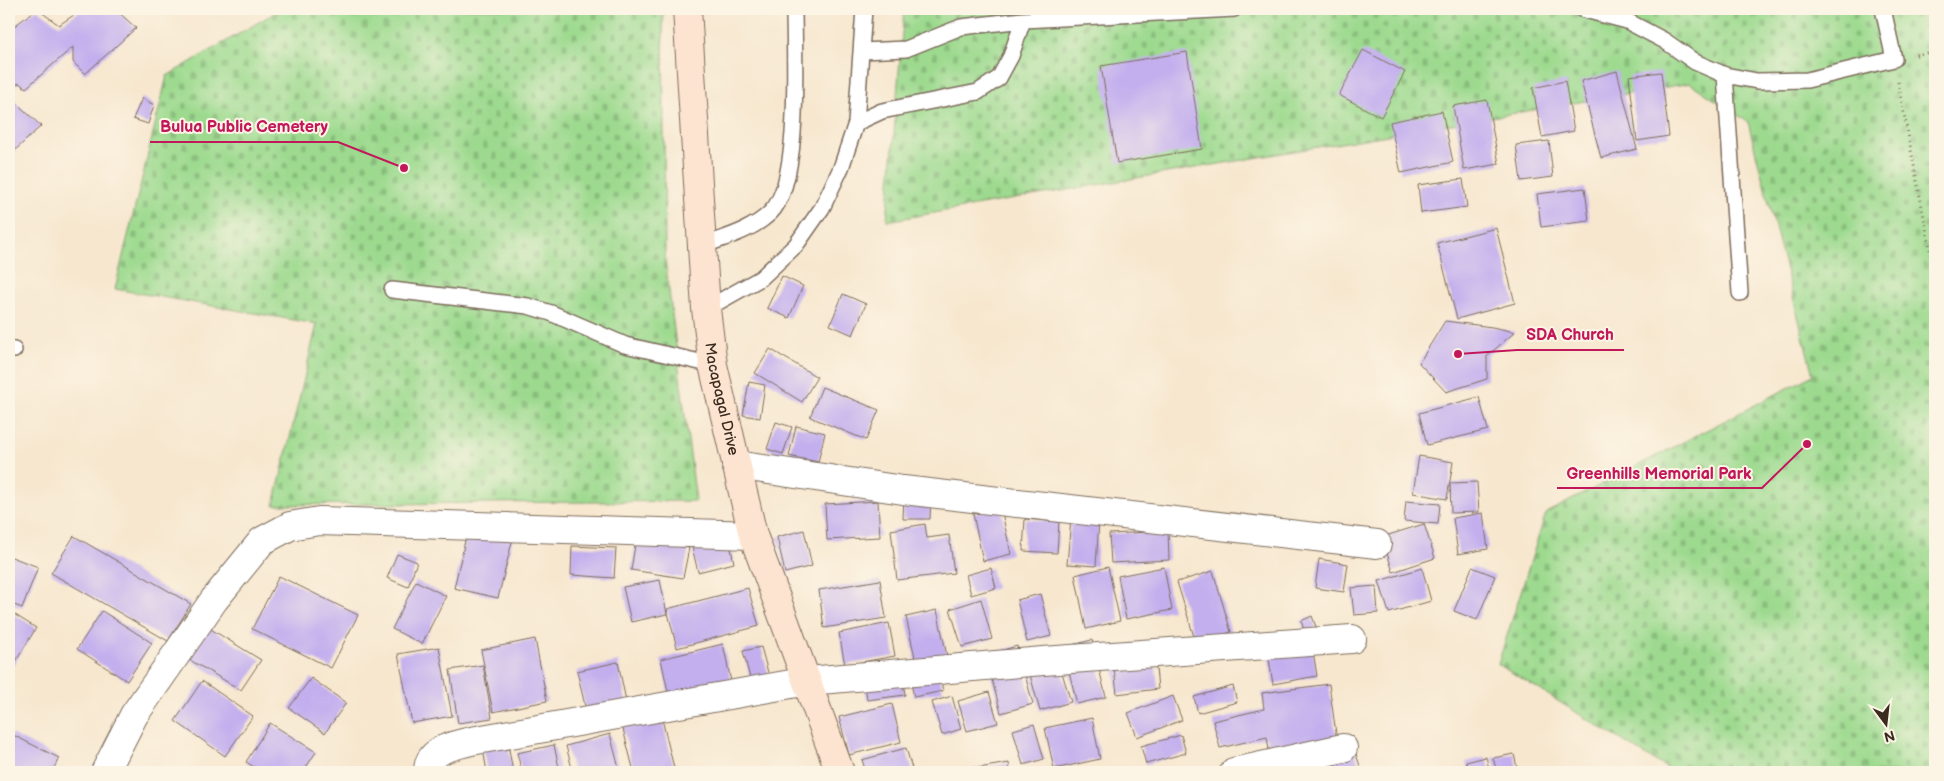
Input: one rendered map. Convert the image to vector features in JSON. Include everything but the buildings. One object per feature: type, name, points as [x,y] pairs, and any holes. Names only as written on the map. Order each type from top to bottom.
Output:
[{"type":"main road","name":"Macapagal Drive","points":[[687,9],[706,309],[713,365],[753,535],[840,772]]},
{"type":"street","points":[[736,465],[903,490],[1377,544]]},
{"type":"street","points":[[105,772],[134,715],[214,600],[262,542],[290,526],[319,522],[753,535]]},
{"type":"street","points":[[428,772],[428,762],[435,754],[471,741],[808,681],[1052,660],[1352,639]]},
{"type":"street","points":[[1234,772],[1343,748]]},
{"type":"lane","points":[[702,246],[749,229],[771,212],[783,192],[792,155],[794,9]]},
{"type":"lane","points":[[706,309],[761,278],[796,245],[822,208],[841,168],[856,123],[864,9]]},
{"type":"lane","points":[[862,51],[906,49],[961,27],[1023,20],[1234,9]]},
{"type":"lane","points":[[1578,9],[1627,21],[1665,41],[1695,62],[1726,75],[1757,81],[1807,80],[1894,59],[1883,9]]},
{"type":"lane","points":[[856,123],[882,111],[978,92],[999,78],[1011,56],[1023,20]]},
{"type":"lane","points":[[1726,75],[1740,294]]},
{"type":"lane","points":[[392,290],[528,306],[551,313],[625,346],[713,365]]},
{"type":"path","points":[[1894,59],[1935,275]]},
{"type":"green space","points":[[281,9],[663,9],[665,260],[696,501],[274,505],[317,324],[115,289],[167,76]]},
{"type":"green space","points":[[904,9],[1935,9],[1935,772],[1673,772],[1498,664],[1546,513],[1813,375],[1748,122],[1690,83],[887,221]]},
{"type":"place","name":"Bulua Public Cemetery","points":[[404,168]]},
{"type":"place","name":"SDA Church","points":[[1458,354]]},
{"type":"place","name":"Greenhills Memorial Park","points":[[1807,444]]}]
